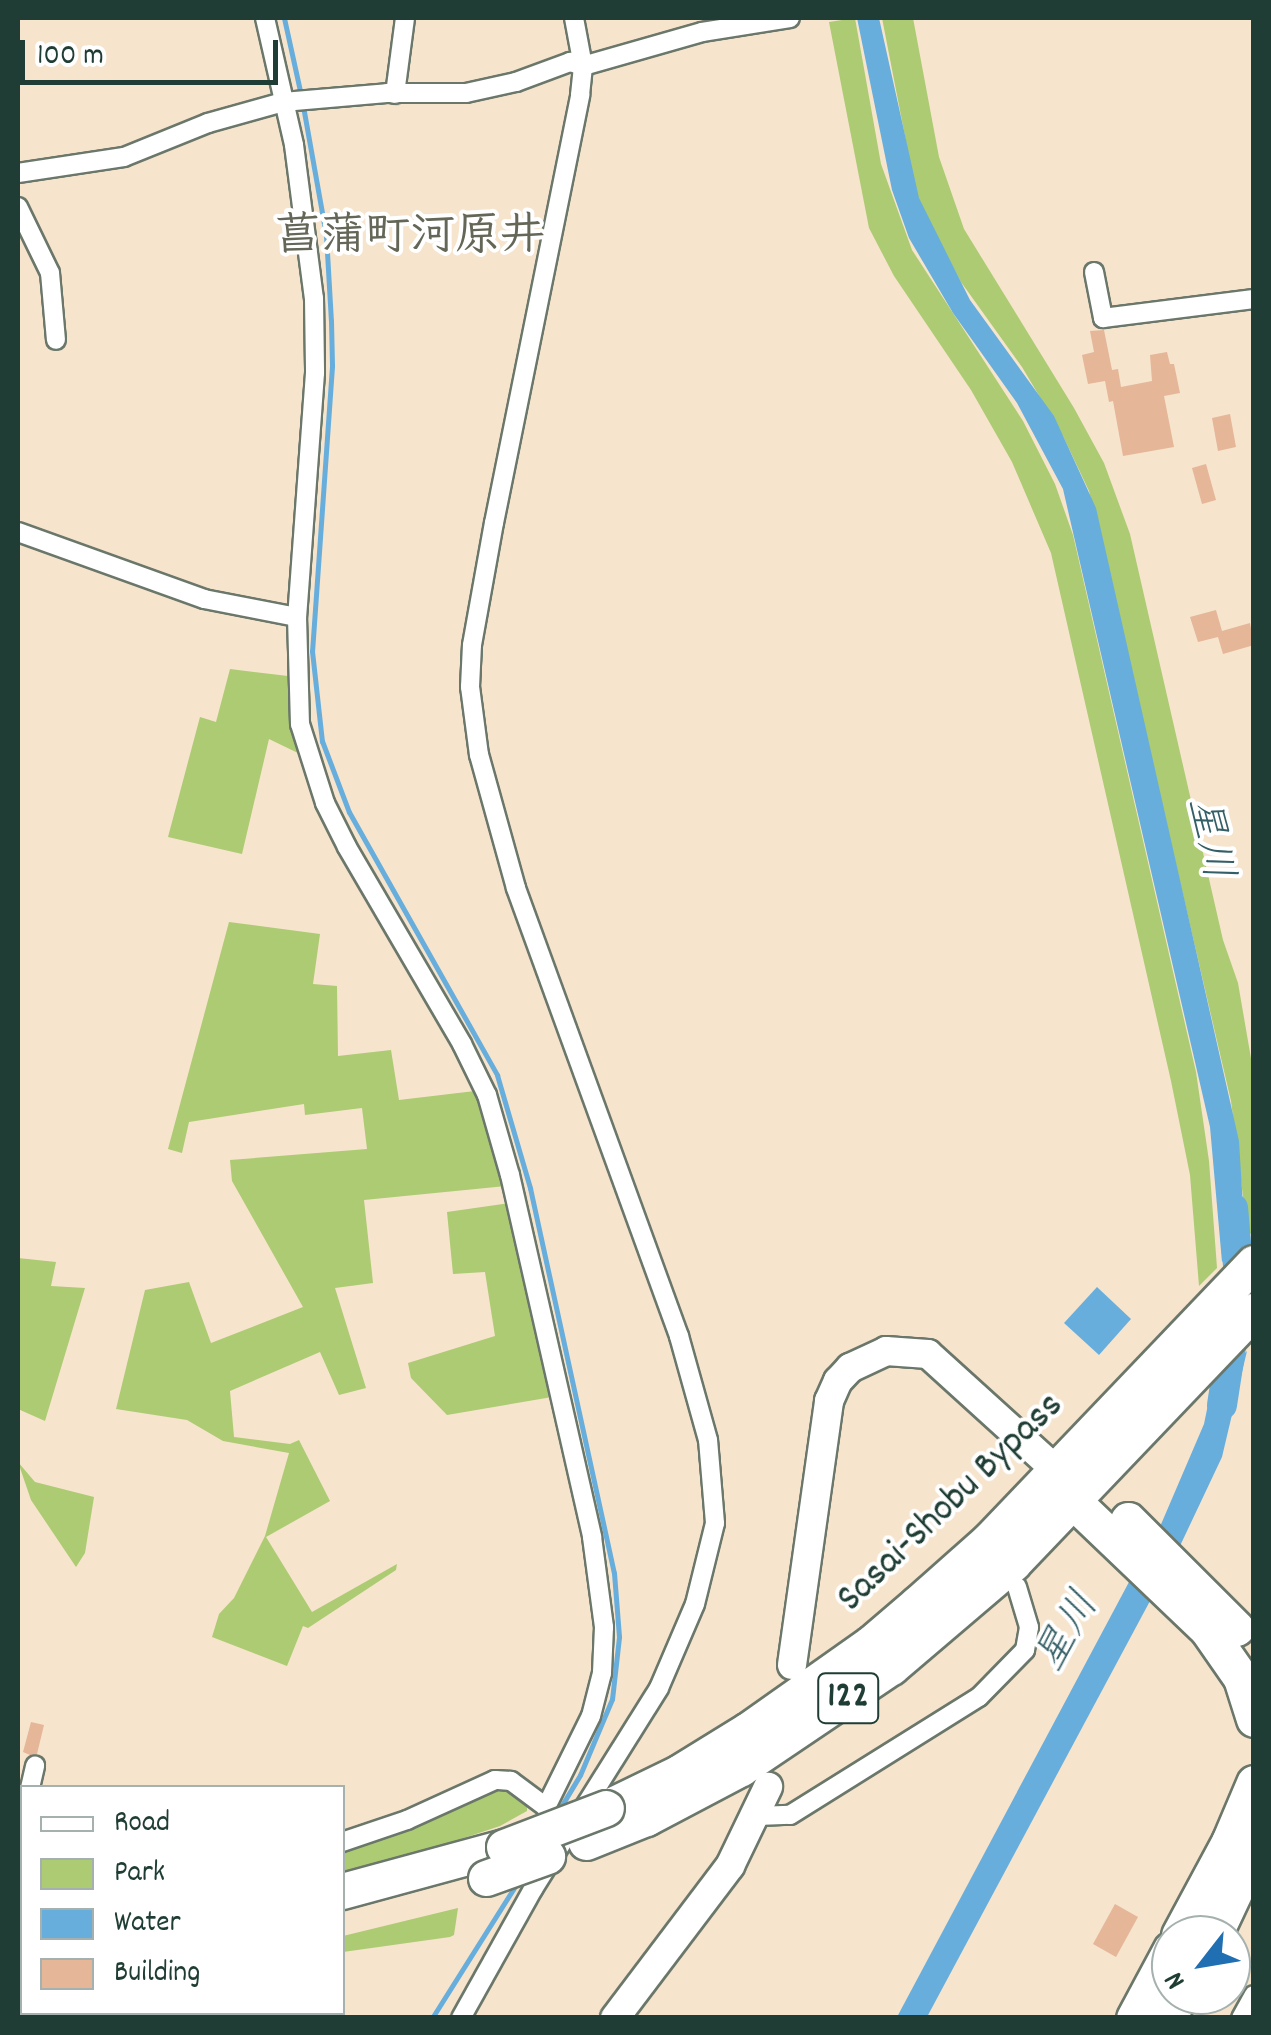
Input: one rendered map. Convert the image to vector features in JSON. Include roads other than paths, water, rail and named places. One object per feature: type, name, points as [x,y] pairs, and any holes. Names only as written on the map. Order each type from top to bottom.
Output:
[{"type":"highway","name":"Sasai-Shobu Bypass","points":[[345,1890],[504,1847],[606,1808],[710,1755],[870,1644],[988,1540],[1055,1469],[1183,1347],[1254,1263]]},
{"type":"highway","points":[[1183,1347],[1254,1284]]},
{"type":"highway","name":"Sasai-Shobu Bypass","points":[[345,1914],[486,1878],[646,1818],[741,1768],[862,1688],[1000,1575],[1254,1311]]},
{"type":"highway","points":[[1055,1469],[1254,1654]]},
{"type":"highway","points":[[1190,1594],[1241,1678],[1254,1719]]},
{"type":"highway","points":[[1190,1915],[1229,1842],[1254,1783]]},
{"type":"highway","points":[[1223,1915],[1254,1850]]},
{"type":"highway","points":[[1134,2018],[1151,1986]]},
{"type":"street","points":[[265,18],[294,144],[314,298],[314,392],[297,617],[300,724],[325,803],[462,1044],[495,1120],[592,1538],[604,1626],[602,1673],[592,1716],[546,1807],[511,1781],[494,1780],[407,1820],[345,1841]]},
{"type":"street","points":[[396,94],[406,18]]},
{"type":"street","points":[[461,2018],[533,1889],[659,1688],[695,1604],[715,1523],[708,1440],[680,1336],[516,888],[480,755],[470,687],[472,645],[494,523],[584,66],[574,18]]},
{"type":"street","points":[[18,173],[124,157],[208,124],[283,102],[396,94],[466,94],[516,82],[570,62],[584,66],[702,32],[790,18]]},
{"type":"street","points":[[18,207],[50,273],[56,340]]},
{"type":"street","points":[[1094,272],[1102,318],[1254,300]]},
{"type":"street","points":[[18,532],[204,599],[297,617]]},
{"type":"street","points":[[792,1665],[830,1401],[838,1381],[850,1368],[886,1350],[928,1354],[1055,1469]]},
{"type":"street","points":[[757,1816],[790,1815],[979,1697],[1024,1650],[1029,1628],[1018,1586]]},
{"type":"street","points":[[31,1785],[35,1766]]},
{"type":"street","points":[[614,2018],[711,1894],[757,1816],[768,1787]]},
{"type":"street","points":[[1241,2018],[1254,1995]]},
{"type":"water","points":[[857,18],[879,18],[919,198],[970,300],[1054,416],[1096,508],[1239,1141],[1245,1239],[1222,1262],[1210,1127],[1063,489],[1017,403],[953,313],[909,238],[892,190]]},
{"type":"water","points":[[1097,1287],[1131,1319],[1099,1355],[1064,1323]]},
{"type":"water","points":[[1247,1351],[1222,1457],[1179,1548],[1159,1529],[1204,1424],[1212,1385]]},
{"type":"water","points":[[1129,1582],[1150,1601],[927,2017],[897,2017]]},
{"type":"waterway","points":[[284,18],[301,95]]},
{"type":"waterway","points":[[303,106],[326,235],[331,321],[332,366],[312,651],[322,741],[349,812],[497,1075],[530,1188],[614,1573],[619,1637],[612,1699],[580,1775],[559,1810]]},
{"type":"waterway","name":"星川","points":[[1222,1405],[1240,1289],[1233,1208]]},
{"type":"waterway","points":[[432,2018],[519,1880]]},
{"type":"district","name":"菖蒲町河原井","points":[[410,240]]}]
